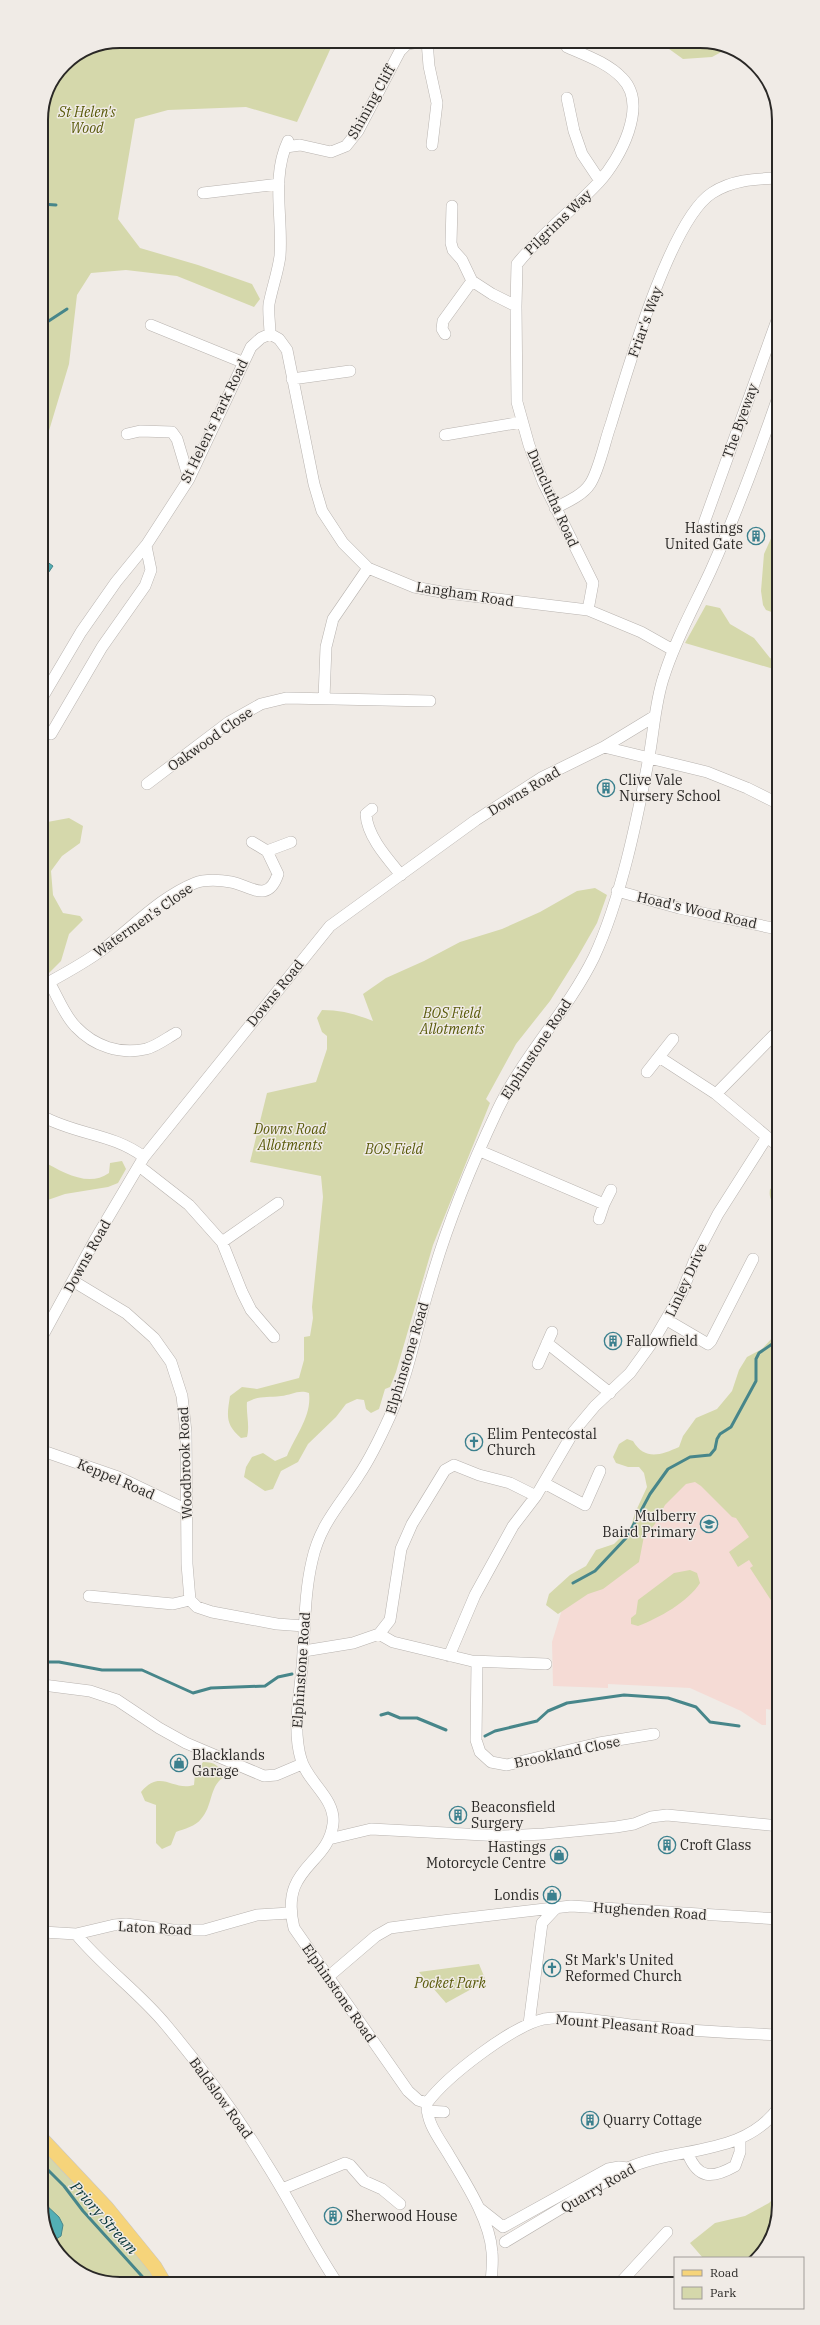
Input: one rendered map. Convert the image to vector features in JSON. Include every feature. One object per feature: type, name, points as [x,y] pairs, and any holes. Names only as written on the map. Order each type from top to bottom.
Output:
[{"type":"main road","points":[[48,2145],[107,2208],[155,2267],[161,2277]]},
{"type":"street","name":"Shining Cliff","points":[[279,184],[281,164],[287,143],[331,152],[346,146],[358,130],[404,48]]},
{"type":"street","name":"Shining Cliff","points":[[427,48],[428,66],[437,103],[432,145]]},
{"type":"street","name":"Pilgrims Way","points":[[517,264],[600,181],[620,150],[632,124],[634,106],[630,88],[622,78],[607,66],[569,48]]},
{"type":"street","name":"Pilgrims Way","points":[[568,98],[574,131],[582,154],[600,181]]},
{"type":"street","name":"Friar's Way","points":[[555,508],[570,501],[590,484],[630,363],[665,268],[679,235],[693,211],[712,193],[745,179],[772,178]]},
{"type":"street","points":[[203,192],[279,184],[281,242],[280,258],[269,305],[270,334]]},
{"type":"street","points":[[452,206],[451,243],[453,250],[462,260],[472,281],[492,294],[516,306]]},
{"type":"street","name":"Dunclutha Road","points":[[517,264],[517,402],[522,422],[543,482],[593,583],[588,610]]},
{"type":"street","points":[[445,334],[442,329],[442,321],[472,281]]},
{"type":"street","points":[[151,325],[242,362]]},
{"type":"street","name":"St Helen's Park Road","points":[[48,688],[81,632],[116,582],[146,546],[188,479],[242,362],[251,347],[261,338],[270,334]]},
{"type":"street","name":"Langham Road","points":[[270,334],[279,339],[287,350],[314,484],[322,511],[343,543],[368,568],[414,587],[441,592],[588,610],[641,632],[673,650]]},
{"type":"street","name":"The Byeway","points":[[704,523],[772,334]]},
{"type":"street","points":[[292,379],[350,371]]},
{"type":"street","name":"Elphinstone Road","points":[[427,2107],[408,2091],[294,1928],[290,1913],[292,1893],[297,1880],[329,1839],[333,1825],[332,1809],[302,1764],[297,1730],[304,1651],[304,1626],[311,1565],[315,1547],[323,1526],[359,1475],[391,1414],[438,1255],[497,1111],[511,1083],[577,987],[593,958],[617,891],[649,757],[654,716],[659,692],[673,650],[747,489],[772,415]]},
{"type":"street","points":[[445,435],[522,422]]},
{"type":"street","points":[[127,434],[140,431],[172,432],[177,439],[188,479]]},
{"type":"street","points":[[51,734],[102,647],[145,586],[152,570],[146,546]]},
{"type":"street","points":[[324,698],[326,647],[333,619],[368,568]]},
{"type":"street","name":"Oakwood Close","points":[[147,784],[229,722],[261,704],[286,698],[430,701]]},
{"type":"street","name":"Downs Road","points":[[48,1327],[72,1281],[142,1161],[330,926],[476,820],[541,778],[604,747],[654,716]]},
{"type":"street","points":[[604,747],[707,772],[747,788],[772,800]]},
{"type":"street","points":[[372,809],[366,814],[367,825],[386,856],[401,875]]},
{"type":"street","points":[[252,842],[267,851],[291,842]]},
{"type":"street","name":"Watermen's Close","points":[[48,983],[101,951],[158,906],[196,882],[212,880],[232,882],[253,891],[264,891],[274,885],[278,874],[267,851]]},
{"type":"street","name":"Hoad's Wood Road","points":[[617,891],[679,908],[772,927]]},
{"type":"street","name":"Watermen's Close","points":[[48,987],[76,1027],[92,1042],[106,1048],[128,1050],[147,1048],[176,1033]]},
{"type":"street","points":[[716,1094],[772,1037]]},
{"type":"street","points":[[647,1072],[673,1039]]},
{"type":"street","points":[[659,1057],[716,1094],[772,1139]]},
{"type":"street","points":[[48,1118],[85,1133],[114,1139],[130,1146],[142,1161],[190,1205],[222,1242],[242,1292],[251,1310],[274,1337]]},
{"type":"street","name":"Linley Drive","points":[[449,1656],[467,1613],[512,1526],[536,1496],[574,1431],[595,1406],[630,1373],[667,1320],[718,1214],[772,1144]]},
{"type":"street","points":[[480,1150],[604,1204]]},
{"type":"street","points":[[599,1219],[611,1190]]},
{"type":"street","points":[[222,1242],[274,1207],[278,1217]]},
{"type":"street","points":[[667,1320],[708,1344],[711,1341],[753,1260]]},
{"type":"street","name":"Woodbrook Road","points":[[72,1281],[126,1313],[154,1338],[171,1362],[182,1396],[186,1432],[187,1564],[190,1600]]},
{"type":"street","points":[[538,1364],[552,1332]]},
{"type":"street","points":[[547,1343],[610,1393]]},
{"type":"street","name":"Keppel Road","points":[[48,1453],[118,1477],[187,1510]]},
{"type":"street","points":[[304,1651],[353,1643],[379,1634],[390,1620],[401,1549],[412,1524],[445,1470],[454,1465],[479,1475],[510,1483],[536,1496]]},
{"type":"street","points":[[544,1483],[585,1505],[600,1471]]},
{"type":"street","points":[[89,1596],[173,1604],[190,1600],[197,1607],[212,1612],[277,1624],[304,1626]]},
{"type":"street","points":[[379,1634],[393,1642],[477,1662],[546,1664]]},
{"type":"street","name":"Brookland Close","points":[[477,1662],[476,1740],[480,1752],[491,1762],[507,1764],[600,1743],[654,1734]]},
{"type":"street","points":[[48,1686],[90,1691],[117,1700],[159,1728],[186,1743],[264,1776],[276,1775],[302,1764]]},
{"type":"street","points":[[329,1839],[371,1829],[496,1836],[544,1834],[616,1827],[634,1824],[651,1817],[667,1815],[772,1825]]},
{"type":"street","name":"Hughenden Road","points":[[328,1977],[376,1936],[390,1928],[571,1906],[772,1919]]},
{"type":"street","points":[[529,2024],[542,1923],[556,1908]]},
{"type":"street","name":"Laton Road","points":[[48,1932],[76,1934],[114,1925],[126,1924],[173,1930],[204,1930],[257,1916],[290,1913]]},
{"type":"street","name":"Hughenden Road","points":[[522,1913],[537,1917],[542,1923]]},
{"type":"street","name":"Baldslow Road","points":[[76,1934],[86,1946],[133,1988],[166,2024],[256,2147],[282,2188],[334,2277]]},
{"type":"street","name":"Mount Pleasant Road","points":[[427,2107],[446,2080],[516,2030],[529,2024],[556,2018],[716,2033],[772,2035]]},
{"type":"street","points":[[427,2107],[444,2112]]},
{"type":"street","points":[[427,2107],[434,2132],[479,2208],[492,2251],[491,2277]]},
{"type":"street","name":"Quarry Road","points":[[505,2242],[628,2168],[649,2160],[688,2154],[740,2139],[757,2128],[772,2114]]},
{"type":"street","points":[[688,2154],[693,2167],[701,2173],[709,2175],[723,2173],[735,2166],[740,2152],[740,2139]]},
{"type":"street","points":[[282,2188],[345,2163],[350,2165],[364,2181],[382,2188],[400,2204]]},
{"type":"street","points":[[479,2208],[503,2227],[608,2169],[619,2167],[628,2168]]},
{"type":"street","points":[[626,2277],[667,2232]]},
{"type":"shaded area","name":"Mulberry Baird Primary","points":[[772,1353],[772,1710],[766,1709],[766,1725],[762,1725],[741,1711],[690,1688],[608,1684],[608,1688],[553,1686],[552,1642],[568,1590],[630,1553]]},
{"type":"green space","name":"St Helen's Wood","points":[[331,48],[297,122],[246,107],[168,110],[135,119],[118,219],[140,248],[198,265],[252,284],[260,299],[254,307],[177,276],[126,270],[91,273],[77,295],[69,364],[48,434],[48,120],[50,102],[63,76],[80,60],[106,49]]},
{"type":"green space","points":[[668,48],[704,48],[722,52],[712,57],[683,59]]},
{"type":"green space","points":[[772,536],[772,612],[766,610],[763,605],[761,591],[764,554]]},
{"type":"green space","points":[[706,605],[720,608],[730,624],[754,638],[772,659],[772,669],[685,643]]},
{"type":"green space","points":[[69,818],[83,826],[80,843],[62,856],[51,871],[53,895],[63,913],[80,916],[83,920],[69,934],[61,961],[48,974],[48,822]]},
{"type":"green space","points":[[595,888],[607,895],[597,923],[550,1001],[516,1044],[486,1099],[490,1103],[433,1245],[396,1372],[390,1387],[385,1389],[379,1409],[371,1413],[366,1409],[364,1400],[357,1399],[346,1404],[336,1417],[308,1444],[298,1462],[281,1471],[273,1489],[265,1491],[244,1477],[246,1467],[252,1457],[263,1453],[275,1461],[287,1456],[308,1410],[309,1393],[298,1392],[281,1396],[260,1398],[247,1402],[248,1433],[247,1437],[241,1438],[232,1428],[228,1419],[230,1396],[242,1387],[257,1389],[299,1378],[304,1360],[304,1337],[310,1336],[313,1318],[312,1307],[323,1197],[321,1176],[250,1162],[267,1093],[316,1082],[327,1049],[327,1036],[322,1032],[317,1018],[322,1010],[348,1013],[373,1021],[363,994],[386,978],[424,961],[460,942],[502,929],[540,912],[577,891]]},
{"type":"green space","points":[[122,1161],[126,1169],[118,1183],[108,1187],[65,1194],[48,1200],[48,1164],[67,1174],[84,1179],[93,1179],[109,1173],[110,1163]]},
{"type":"green space","points":[[772,1188],[772,1200],[770,1194],[770,1189]]},
{"type":"green space","points":[[772,1338],[772,1602],[750,1568],[753,1566],[749,1560],[738,1567],[729,1552],[749,1537],[736,1518],[732,1517],[701,1486],[695,1482],[686,1484],[665,1505],[655,1524],[644,1536],[639,1562],[603,1589],[588,1594],[558,1614],[546,1605],[549,1594],[570,1575],[586,1566],[596,1550],[614,1544],[631,1527],[635,1513],[647,1487],[644,1473],[639,1467],[628,1467],[616,1463],[613,1457],[619,1444],[627,1439],[633,1441],[643,1452],[648,1454],[660,1454],[679,1447],[683,1436],[696,1418],[717,1409],[732,1391],[739,1370],[747,1357],[762,1349]]},
{"type":"green space","points":[[690,1570],[697,1573],[700,1583],[688,1597],[655,1619],[638,1626],[631,1624],[631,1618],[636,1614],[638,1600],[674,1573]]},
{"type":"green space","points":[[203,1762],[216,1765],[221,1770],[224,1777],[219,1781],[213,1791],[208,1808],[201,1819],[193,1825],[176,1832],[171,1845],[162,1849],[156,1843],[156,1805],[145,1801],[141,1792],[148,1785],[161,1781],[180,1786],[194,1785],[195,1774]]},
{"type":"green space","name":"Pocket Park","points":[[479,1964],[486,1981],[446,2003],[419,1972]]},
{"type":"green space","points":[[48,2154],[111,2224],[149,2270],[153,2277],[106,2276],[88,2270],[69,2256],[55,2237],[50,2223],[48,2205]]},
{"type":"green space","points":[[772,2200],[770,2223],[765,2237],[750,2257],[702,2257],[690,2243],[715,2223],[745,2216]]},
{"type":"water","points":[[48,562],[53,566],[48,573]]},
{"type":"water","points":[[48,2207],[59,2217],[63,2225],[61,2236],[56,2239],[55,2237],[50,2223]]},
{"type":"waterway","points":[[48,204],[56,205]]},
{"type":"waterway","points":[[48,321],[67,309]]},
{"type":"waterway","points":[[573,1583],[595,1571],[627,1537],[650,1494],[668,1469],[690,1457],[710,1455],[715,1449],[717,1439],[720,1434],[731,1427],[756,1381],[756,1359],[759,1353],[772,1344]]},
{"type":"waterway","points":[[48,1662],[59,1662],[102,1670],[142,1670],[193,1693],[211,1688],[265,1686],[278,1677],[292,1674]]},
{"type":"waterway","points":[[485,1736],[495,1731],[537,1721],[548,1711],[567,1703],[624,1695],[668,1698],[696,1707],[710,1722],[739,1726]]},
{"type":"waterway","points":[[381,1715],[388,1713],[400,1718],[417,1718],[446,1730]]},
{"type":"waterway","name":"Priory Stream","points":[[48,2170],[64,2186],[83,2211],[143,2277]]},
{"type":"place","name":"Hastings United Gate","points":[[756,536]]},
{"type":"place","name":"Clive Vale Nursery School","points":[[606,788]]},
{"type":"place","name":"Fallowfield","points":[[613,1341]]},
{"type":"place","name":"Elim Pentecostal Church","points":[[474,1442]]},
{"type":"place","name":"Mulberry Baird Primary","points":[[709,1524]]},
{"type":"place","name":"Blacklands Garage","points":[[179,1763]]},
{"type":"place","name":"Beaconsfield Surgery","points":[[458,1815]]},
{"type":"place","name":"Croft Glass","points":[[667,1845]]},
{"type":"place","name":"Hastings Motorcycle Centre","points":[[559,1855]]},
{"type":"place","name":"Londis","points":[[552,1895]]},
{"type":"place","name":"St Mark's United Reformed Church","points":[[552,1968]]},
{"type":"place","name":"Quarry Cottage","points":[[590,2120]]},
{"type":"place","name":"Sherwood House","points":[[333,2216]]},
{"type":"park label","name":"BOS Field Allotments","points":[[452,1022]]},
{"type":"park label","name":"Downs Road Allotments","points":[[290,1138]]},
{"type":"park label","name":"BOS Field","points":[[394,1149]]}]
